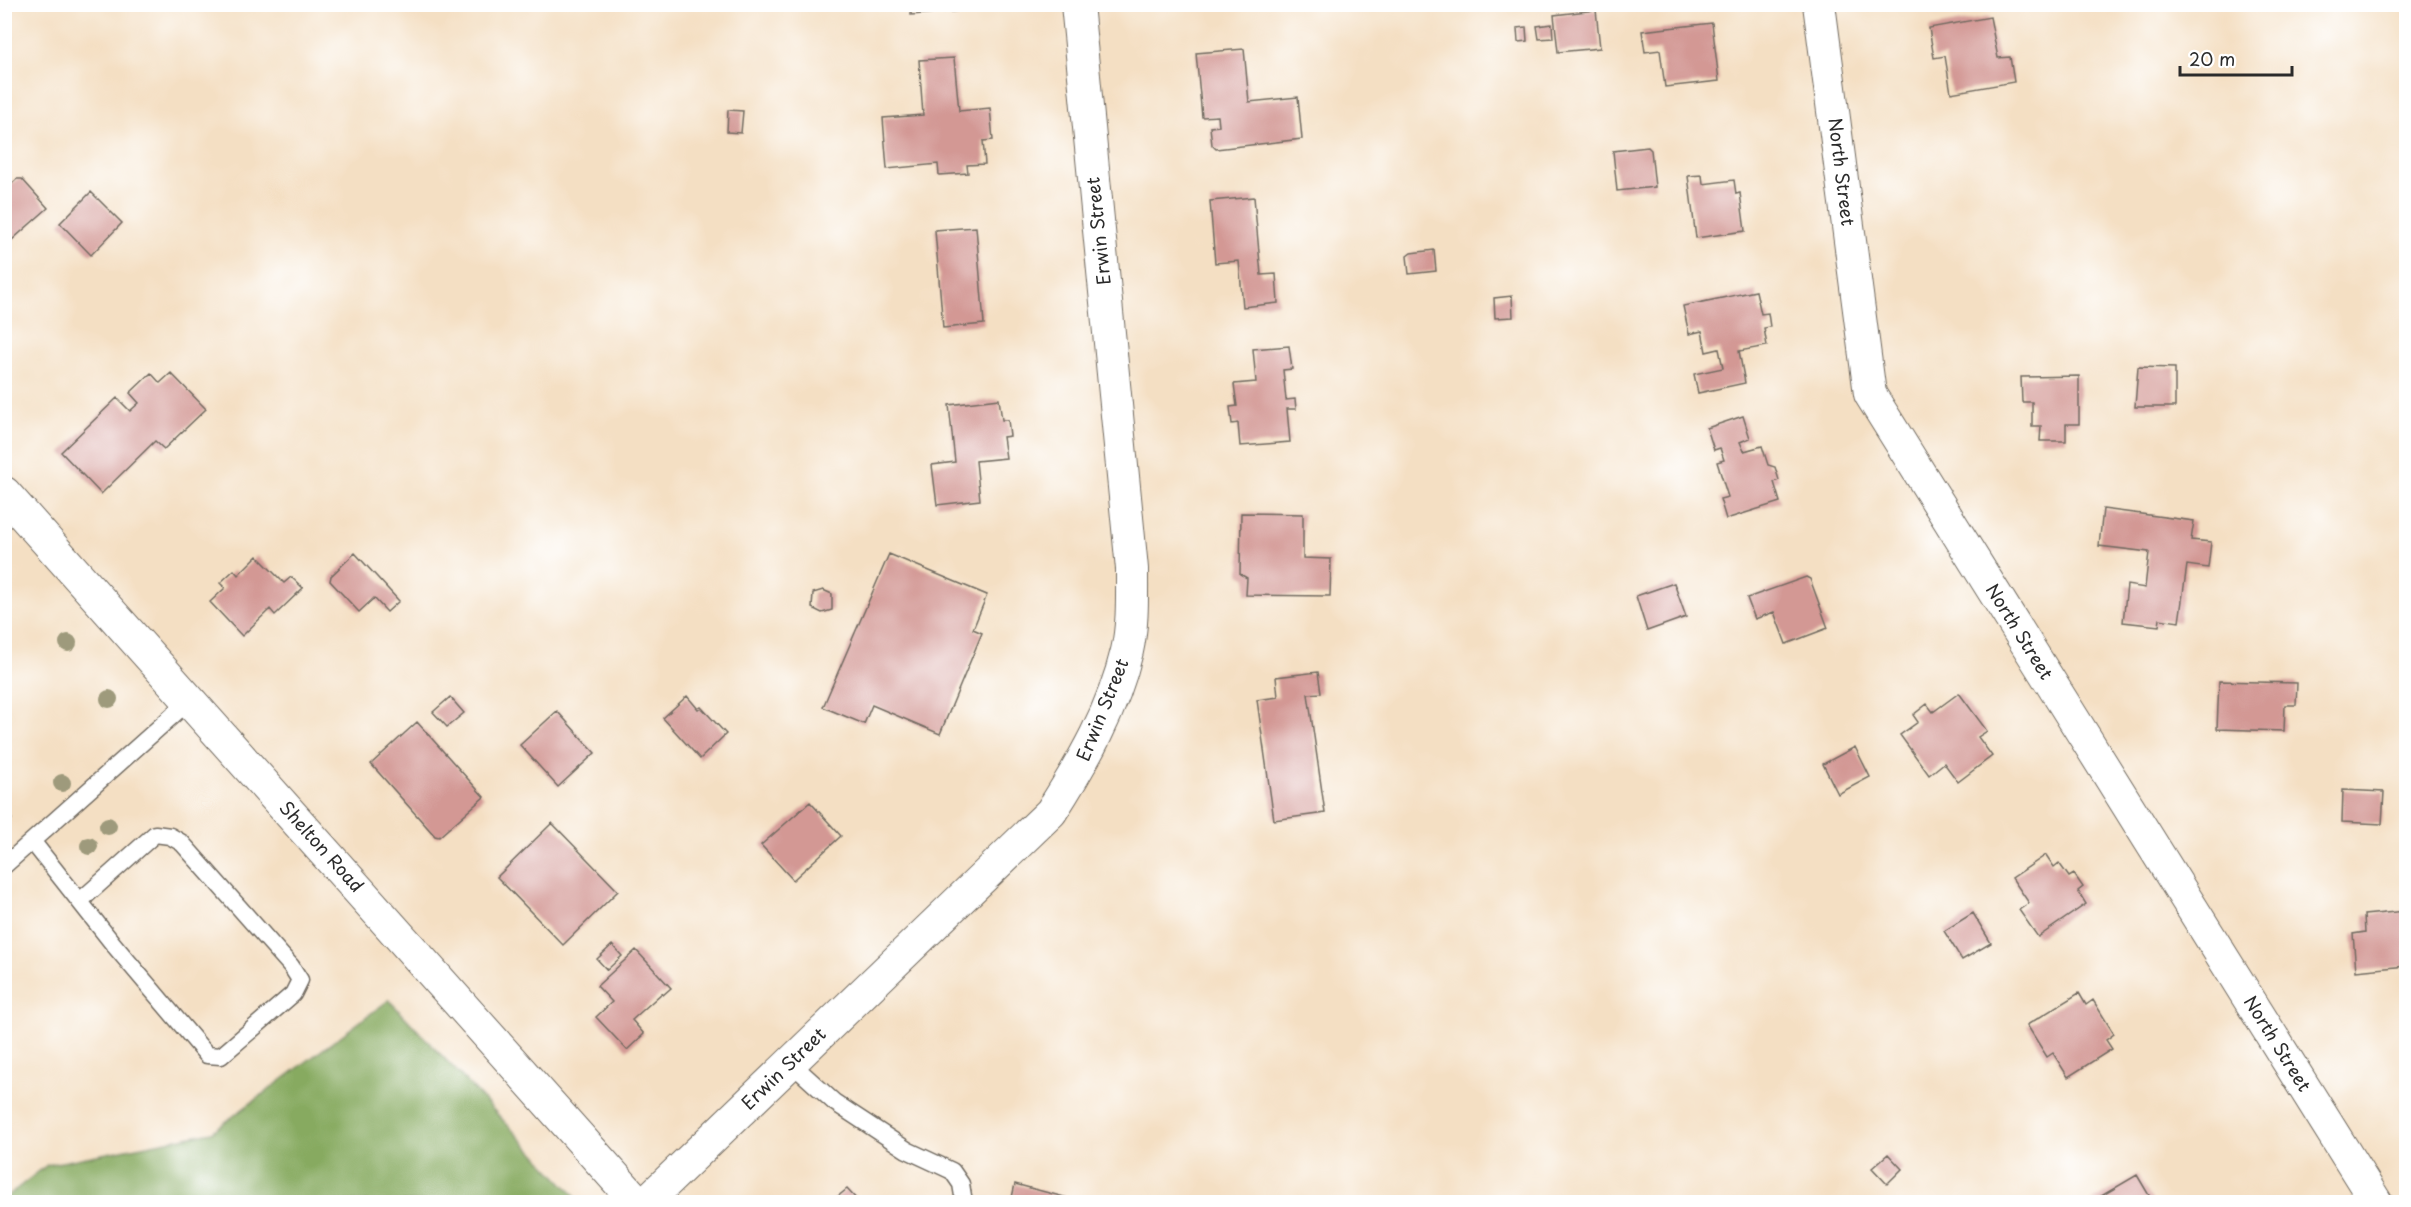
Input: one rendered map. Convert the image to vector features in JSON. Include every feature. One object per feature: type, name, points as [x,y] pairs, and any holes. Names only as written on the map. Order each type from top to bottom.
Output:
[{"type":"main road","name":"Shelton Road","points":[[4,493],[637,1203]]},
{"type":"street","name":"Erwin Street","points":[[646,1203],[1051,812],[1085,759],[1116,689],[1127,650],[1132,610],[1132,569],[1077,4]]},
{"type":"street","name":"North Street","points":[[1819,4],[1870,394],[2376,1203]]},
{"type":"lane","points":[[4,866],[190,700]]},
{"type":"lane","points":[[32,841],[80,901],[207,1055],[221,1056],[293,994],[300,980],[291,966],[182,843],[170,836],[155,834],[80,901]]},
{"type":"lane","points":[[791,1063],[834,1102],[907,1150],[952,1171],[961,1184],[964,1203]]},
{"type":"green space","points":[[389,1000],[574,1195],[578,1202],[5,1202],[5,1198],[47,1165],[212,1132]]},
{"type":"building","points":[[911,4],[959,4],[960,11],[911,15]]},
{"type":"building","points":[[1596,10],[1600,48],[1558,52],[1554,15]]},
{"type":"building","points":[[1990,17],[1998,58],[2010,57],[2014,82],[1951,93],[1945,56],[1934,58],[1929,28]]},
{"type":"building","points":[[1712,23],[1719,81],[1665,87],[1660,50],[1645,52],[1642,31]]},
{"type":"building","points":[[1552,24],[1553,38],[1539,39],[1537,26]]},
{"type":"building","points":[[1526,27],[1527,41],[1518,42],[1517,28]]},
{"type":"building","points":[[1244,49],[1249,102],[1298,97],[1302,139],[1216,149],[1212,145],[1210,127],[1219,126],[1218,116],[1202,117],[1196,53]]},
{"type":"building","points":[[954,58],[959,111],[990,108],[993,140],[983,141],[985,164],[967,165],[968,173],[939,175],[938,164],[887,169],[883,118],[923,115],[919,60]]},
{"type":"building","points":[[728,110],[743,111],[741,133],[727,132]]},
{"type":"building","points":[[1648,147],[1651,150],[1655,187],[1617,191],[1613,151]]},
{"type":"building","points":[[1702,175],[1703,184],[1734,180],[1736,194],[1740,193],[1745,231],[1696,238],[1688,176]]},
{"type":"building","points":[[17,179],[22,179],[48,208],[4,247],[4,191]]},
{"type":"building","points":[[91,192],[122,223],[91,255],[60,223]]},
{"type":"building","points":[[1254,197],[1261,275],[1276,274],[1278,303],[1243,307],[1239,261],[1215,263],[1210,201]]},
{"type":"building","points":[[976,227],[984,324],[943,328],[935,230]]},
{"type":"building","points":[[1434,250],[1436,271],[1409,274],[1407,256],[1411,253]]},
{"type":"building","points":[[1756,291],[1761,314],[1768,313],[1770,327],[1764,328],[1767,346],[1739,351],[1745,383],[1698,393],[1694,374],[1723,368],[1719,349],[1706,352],[1702,331],[1689,334],[1683,306]]},
{"type":"building","points":[[1512,296],[1513,317],[1495,318],[1494,298]]},
{"type":"building","points":[[1289,346],[1292,369],[1283,370],[1286,400],[1295,399],[1296,409],[1287,409],[1290,442],[1240,446],[1238,423],[1232,424],[1230,407],[1237,406],[1234,384],[1256,382],[1253,349]]},
{"type":"building","points":[[2138,367],[2175,368],[2175,407],[2135,407]]},
{"type":"building","points":[[151,373],[160,383],[171,373],[206,409],[164,449],[155,441],[101,494],[61,452],[117,398],[130,411],[139,403],[130,393]]},
{"type":"building","points":[[2079,376],[2079,424],[2066,424],[2066,441],[2040,441],[2041,426],[2032,426],[2032,402],[2022,402],[2021,377]]},
{"type":"building","points":[[999,399],[1002,420],[1008,420],[1010,436],[1003,437],[1006,458],[976,461],[980,500],[937,505],[932,465],[955,462],[949,405]]},
{"type":"building","points":[[1743,416],[1750,438],[1740,442],[1744,451],[1762,446],[1768,465],[1775,467],[1779,480],[1774,482],[1780,502],[1726,519],[1720,499],[1728,497],[1717,462],[1724,460],[1720,448],[1714,450],[1707,428]]},
{"type":"building","points":[[2103,509],[2194,521],[2191,540],[2211,542],[2208,568],[2187,565],[2179,622],[2160,619],[2159,626],[2123,622],[2127,585],[2145,588],[2149,552],[2099,546]]},
{"type":"building","points":[[1241,513],[1303,514],[1303,558],[1331,559],[1330,596],[1246,595],[1247,578],[1240,574]]},
{"type":"building","points":[[355,553],[399,601],[387,612],[374,598],[359,612],[330,581],[331,576]]},
{"type":"building","points":[[889,554],[987,595],[973,629],[982,633],[940,734],[872,705],[864,724],[823,707]]},
{"type":"building","points":[[257,556],[284,583],[291,577],[303,588],[275,615],[270,609],[242,636],[210,602],[225,588],[220,583],[234,570],[238,575]]},
{"type":"building","points":[[1806,577],[1810,579],[1828,628],[1786,644],[1774,612],[1755,619],[1747,598]]},
{"type":"building","points":[[1674,583],[1686,617],[1647,631],[1636,596]]},
{"type":"building","points":[[823,590],[832,594],[832,610],[822,613],[812,608],[813,593]]},
{"type":"building","points":[[1318,672],[1321,693],[1308,694],[1325,813],[1274,820],[1257,700],[1278,697],[1276,677]]},
{"type":"building","points":[[2219,681],[2297,683],[2296,705],[2285,705],[2284,731],[2217,729]]},
{"type":"building","points":[[1959,693],[1987,731],[1978,737],[1992,756],[1958,782],[1944,763],[1929,775],[1900,735],[1918,722],[1913,715],[1927,704],[1933,712]]},
{"type":"building","points":[[687,696],[698,709],[701,707],[726,734],[700,759],[663,718]]},
{"type":"building","points":[[450,697],[464,713],[447,727],[433,712]]},
{"type":"building","points":[[557,711],[595,753],[558,787],[520,745]]},
{"type":"building","points":[[417,722],[484,797],[439,837],[435,836],[371,764]]},
{"type":"building","points":[[1855,747],[1870,777],[1838,794],[1823,764]]},
{"type":"building","points":[[2343,790],[2384,792],[2382,824],[2342,822]]},
{"type":"building","points":[[810,802],[841,836],[793,880],[761,845]]},
{"type":"building","points":[[552,823],[618,891],[563,945],[497,877]]},
{"type":"building","points":[[2046,855],[2054,867],[2059,863],[2069,877],[2074,874],[2083,887],[2078,891],[2086,904],[2038,937],[2019,910],[2029,903],[2012,878]]},
{"type":"building","points":[[2406,911],[2406,966],[2356,971],[2353,934],[2365,932],[2364,915]]},
{"type":"building","points":[[1973,913],[1991,943],[1962,960],[1944,931]]},
{"type":"building","points":[[612,945],[622,956],[607,970],[597,959]]},
{"type":"building","points":[[636,950],[671,988],[663,995],[662,993],[632,1020],[644,1034],[627,1050],[596,1017],[612,1002],[597,986]]},
{"type":"building","points":[[2079,993],[2086,1005],[2093,1000],[2114,1034],[2106,1040],[2112,1049],[2068,1077],[2053,1053],[2047,1057],[2027,1025]]},
{"type":"building","points":[[1888,1154],[1902,1169],[1887,1184],[1872,1168]]},
{"type":"building","points":[[2137,1175],[2153,1202],[2091,1202]]},
{"type":"building","points":[[1015,1184],[1068,1198],[1067,1202],[1011,1202]]},
{"type":"building","points":[[847,1189],[859,1202],[831,1202]]}]
